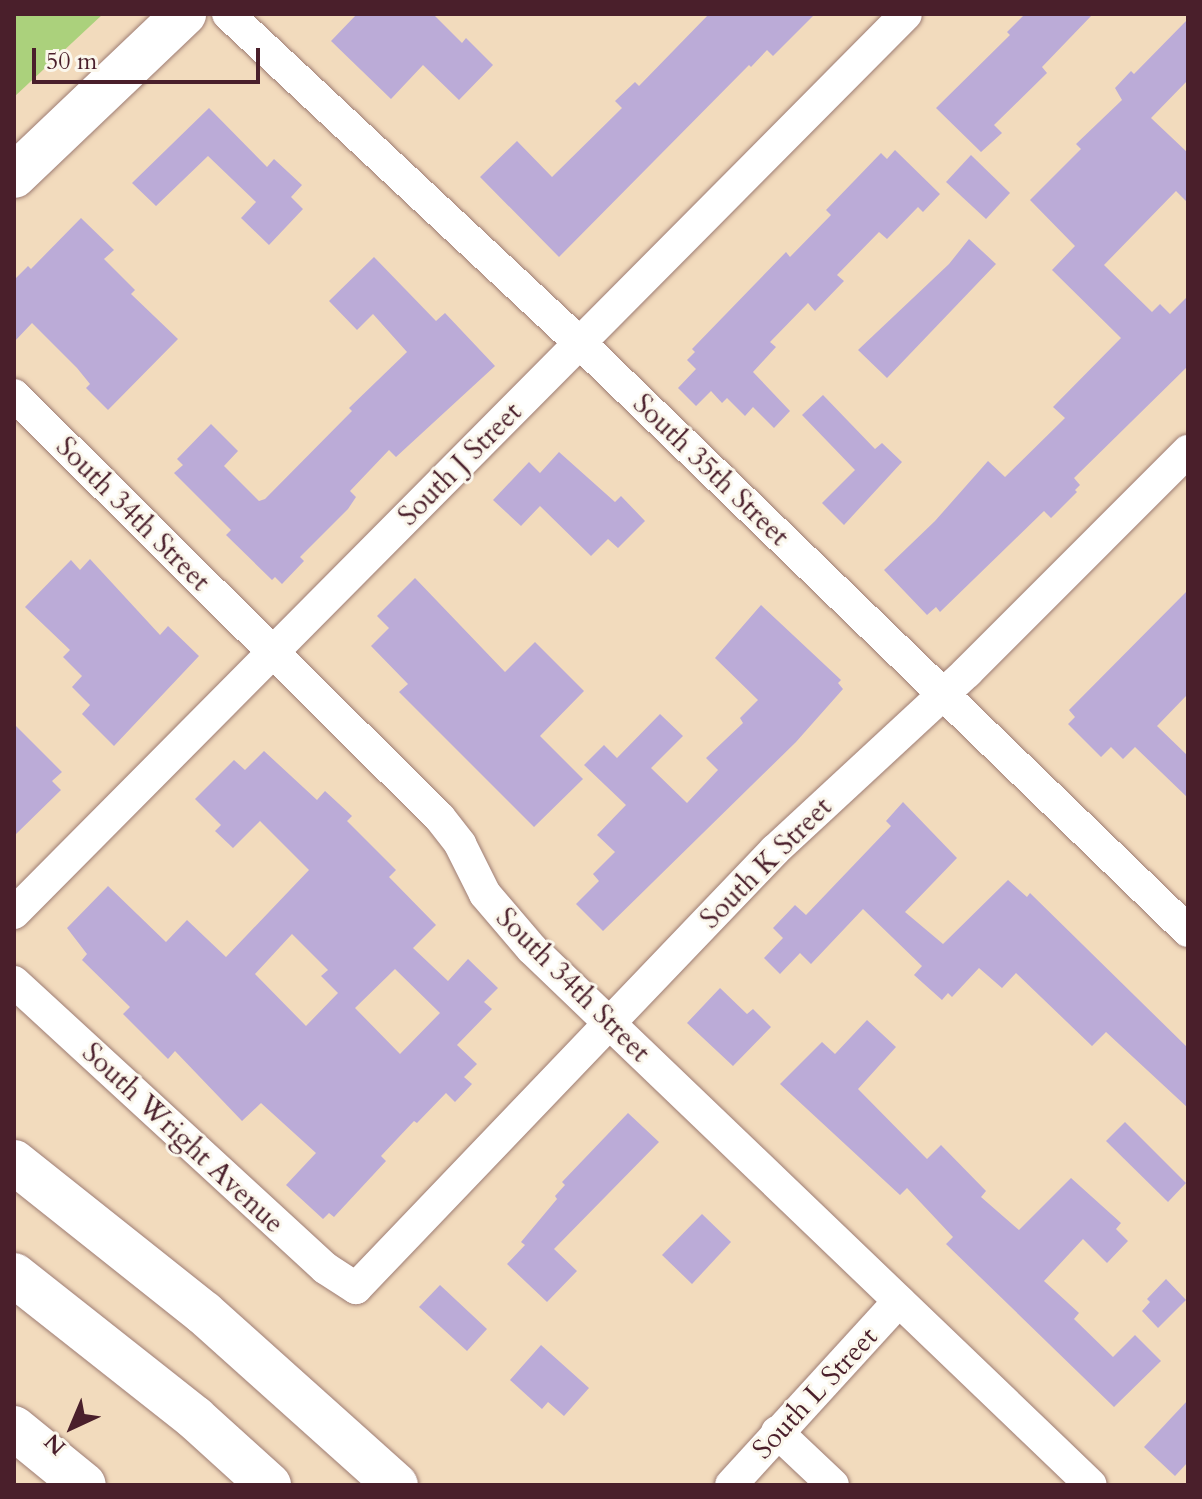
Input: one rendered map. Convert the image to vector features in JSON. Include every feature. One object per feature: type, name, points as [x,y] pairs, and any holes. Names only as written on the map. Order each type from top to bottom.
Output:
[{"type":"main road","points":[[14,176],[184,14]]},
{"type":"main road","points":[[14,1162],[204,1313],[396,1485]]},
{"type":"main road","points":[[14,1275],[183,1409],[269,1485]]},
{"type":"main road","points":[[14,1428],[84,1485]]},
{"type":"street","name":"South 35th Street","points":[[228,14],[580,343],[1188,931]]},
{"type":"street","name":"South J Street","points":[[14,913],[906,14]]},
{"type":"street","name":"South 34th Street","points":[[14,395],[440,818],[460,844],[485,894],[503,918],[1091,1485]]},
{"type":"street","name":"South K Street","points":[[356,1288],[775,850],[941,695],[1188,451]]},
{"type":"street","name":"South Wright Avenue","points":[[14,982],[325,1268],[356,1288]]},
{"type":"street","name":"South L Street","points":[[731,1485],[899,1301]]},
{"type":"street","points":[[777,1432],[833,1485]]},
{"type":"green space","points":[[14,14],[103,14],[14,97]]},
{"type":"building","points":[[357,14],[433,14],[462,43],[466,38],[493,65],[459,100],[423,65],[391,99],[331,41]]},
{"type":"building","points":[[709,14],[815,14],[773,56],[767,50],[751,67],[749,65],[559,257],[480,177],[517,141],[552,177],[622,108],[615,101],[635,82],[639,86]]},
{"type":"building","points":[[1025,14],[1093,14],[1042,67],[1047,73],[994,125],[1002,133],[981,152],[936,108],[1010,35],[1007,32]]},
{"type":"building","points":[[1188,19],[1188,80],[1151,118],[1188,153],[1188,203],[1176,191],[1104,265],[1152,312],[1160,304],[1170,314],[1188,296],[1188,366],[1074,478],[1080,485],[1075,490],[1077,492],[1051,518],[1044,511],[940,612],[936,607],[927,615],[884,570],[935,521],[988,461],[1005,477],[1065,418],[1053,407],[1121,338],[1052,270],[1075,246],[1030,200],[1081,149],[1076,144],[1122,100],[1115,88],[1131,71],[1134,74]]},
{"type":"building","points":[[209,108],[267,167],[274,159],[302,185],[291,197],[303,209],[269,245],[241,218],[256,202],[208,156],[156,206],[132,183]]},
{"type":"building","points":[[895,150],[940,194],[923,212],[918,207],[887,239],[879,232],[837,275],[844,281],[815,311],[808,303],[770,342],[776,347],[753,372],[790,411],[774,428],[753,407],[745,416],[727,398],[722,403],[711,391],[696,406],[678,388],[696,369],[687,360],[695,352],[692,349],[786,252],[790,257],[831,215],[826,210],[881,153],[887,159]]},
{"type":"building","points":[[971,155],[1010,193],[986,219],[946,182]]},
{"type":"building","points":[[81,218],[114,250],[104,259],[135,290],[131,294],[178,339],[108,410],[86,388],[90,384],[77,368],[32,323],[14,342],[14,280],[28,266],[31,269]]},
{"type":"building","points":[[969,239],[996,264],[887,378],[858,350],[949,264]]},
{"type":"building","points":[[374,257],[436,321],[445,313],[495,366],[396,457],[389,450],[350,491],[356,497],[348,509],[300,557],[304,561],[282,584],[275,577],[272,580],[226,535],[231,530],[174,473],[183,465],[177,459],[211,424],[238,451],[224,466],[259,501],[265,499],[352,411],[349,408],[407,352],[373,314],[357,330],[329,301]]},
{"type":"building","points":[[823,395],[875,449],[882,443],[902,462],[844,525],[822,503],[855,470],[802,415]]},
{"type":"building","points":[[559,452],[615,502],[621,496],[645,521],[618,548],[608,539],[591,556],[540,506],[521,526],[493,500],[529,462],[540,473]]},
{"type":"building","points":[[90,559],[160,635],[168,626],[199,656],[114,746],[82,714],[90,705],[72,687],[82,676],[63,657],[70,650],[25,607],[71,560],[80,570]]},
{"type":"building","points":[[415,578],[505,672],[535,642],[584,691],[540,736],[583,779],[534,827],[399,692],[408,684],[371,646],[389,628],[377,616]]},
{"type":"building","points":[[1188,590],[1188,694],[1157,726],[1188,756],[1188,798],[1135,747],[1123,759],[1111,747],[1101,757],[1068,724],[1075,717],[1069,710]]},
{"type":"building","points":[[761,605],[841,680],[838,683],[843,689],[796,742],[603,931],[576,904],[599,881],[593,874],[615,852],[597,835],[626,805],[584,765],[604,745],[617,758],[660,714],[683,736],[651,768],[687,803],[718,770],[706,758],[743,723],[740,718],[758,700],[715,658]]},
{"type":"building","points":[[14,724],[62,772],[52,781],[61,790],[14,836]]},
{"type":"building","points":[[264,751],[317,800],[325,791],[352,816],[347,821],[396,870],[389,877],[436,925],[413,948],[448,981],[468,959],[498,988],[484,1002],[492,1009],[457,1045],[477,1064],[464,1077],[472,1084],[455,1102],[446,1093],[417,1123],[414,1121],[381,1156],[386,1161],[334,1217],[329,1213],[323,1219],[286,1185],[316,1153],[261,1103],[242,1121],[175,1051],[168,1059],[123,1014],[130,1007],[82,960],[87,954],[67,928],[108,886],[166,942],[187,920],[226,957],[309,870],[260,821],[233,848],[215,831],[221,825],[195,799],[234,760],[245,770]],"holes":[[[292,934],[328,970],[321,976],[338,993],[306,1026],[255,974]],[[395,969],[440,1013],[400,1054],[355,1008]]]},
{"type":"building","points":[[903,802],[957,858],[905,912],[943,944],[1008,880],[1027,897],[1030,893],[1188,1048],[1188,1108],[1106,1032],[1092,1046],[1016,973],[1002,988],[979,968],[952,997],[948,993],[942,1000],[914,975],[922,966],[863,909],[811,964],[800,953],[780,974],[764,958],[783,938],[773,928],[795,905],[806,915],[891,826],[886,821]]},
{"type":"building","points":[[720,988],[747,1014],[753,1009],[771,1027],[733,1066],[687,1023]]},
{"type":"building","points":[[867,1020],[896,1047],[858,1089],[927,1159],[941,1145],[986,1191],[981,1197],[1019,1230],[1071,1178],[1121,1223],[1116,1229],[1128,1241],[1107,1263],[1083,1239],[1044,1281],[1079,1313],[1074,1319],[1113,1357],[1135,1335],[1161,1361],[1114,1407],[946,1244],[953,1237],[907,1188],[900,1195],[780,1084],[822,1042],[835,1054]]},
{"type":"building","points":[[628,1113],[659,1142],[554,1249],[577,1271],[547,1302],[507,1264],[525,1245],[521,1242],[557,1199],[555,1196],[565,1185],[562,1182]]},
{"type":"building","points":[[1125,1122],[1186,1183],[1168,1202],[1106,1141]]},
{"type":"building","points":[[702,1214],[731,1242],[692,1284],[662,1255]]},
{"type":"building","points":[[1166,1279],[1186,1300],[1158,1328],[1142,1311],[1150,1302],[1147,1299]]},
{"type":"building","points":[[440,1285],[487,1329],[467,1351],[419,1307]]},
{"type":"building","points":[[541,1345],[589,1388],[564,1416],[548,1402],[542,1409],[510,1380]]},
{"type":"building","points":[[1188,1400],[1188,1462],[1175,1476],[1144,1447]]}]
